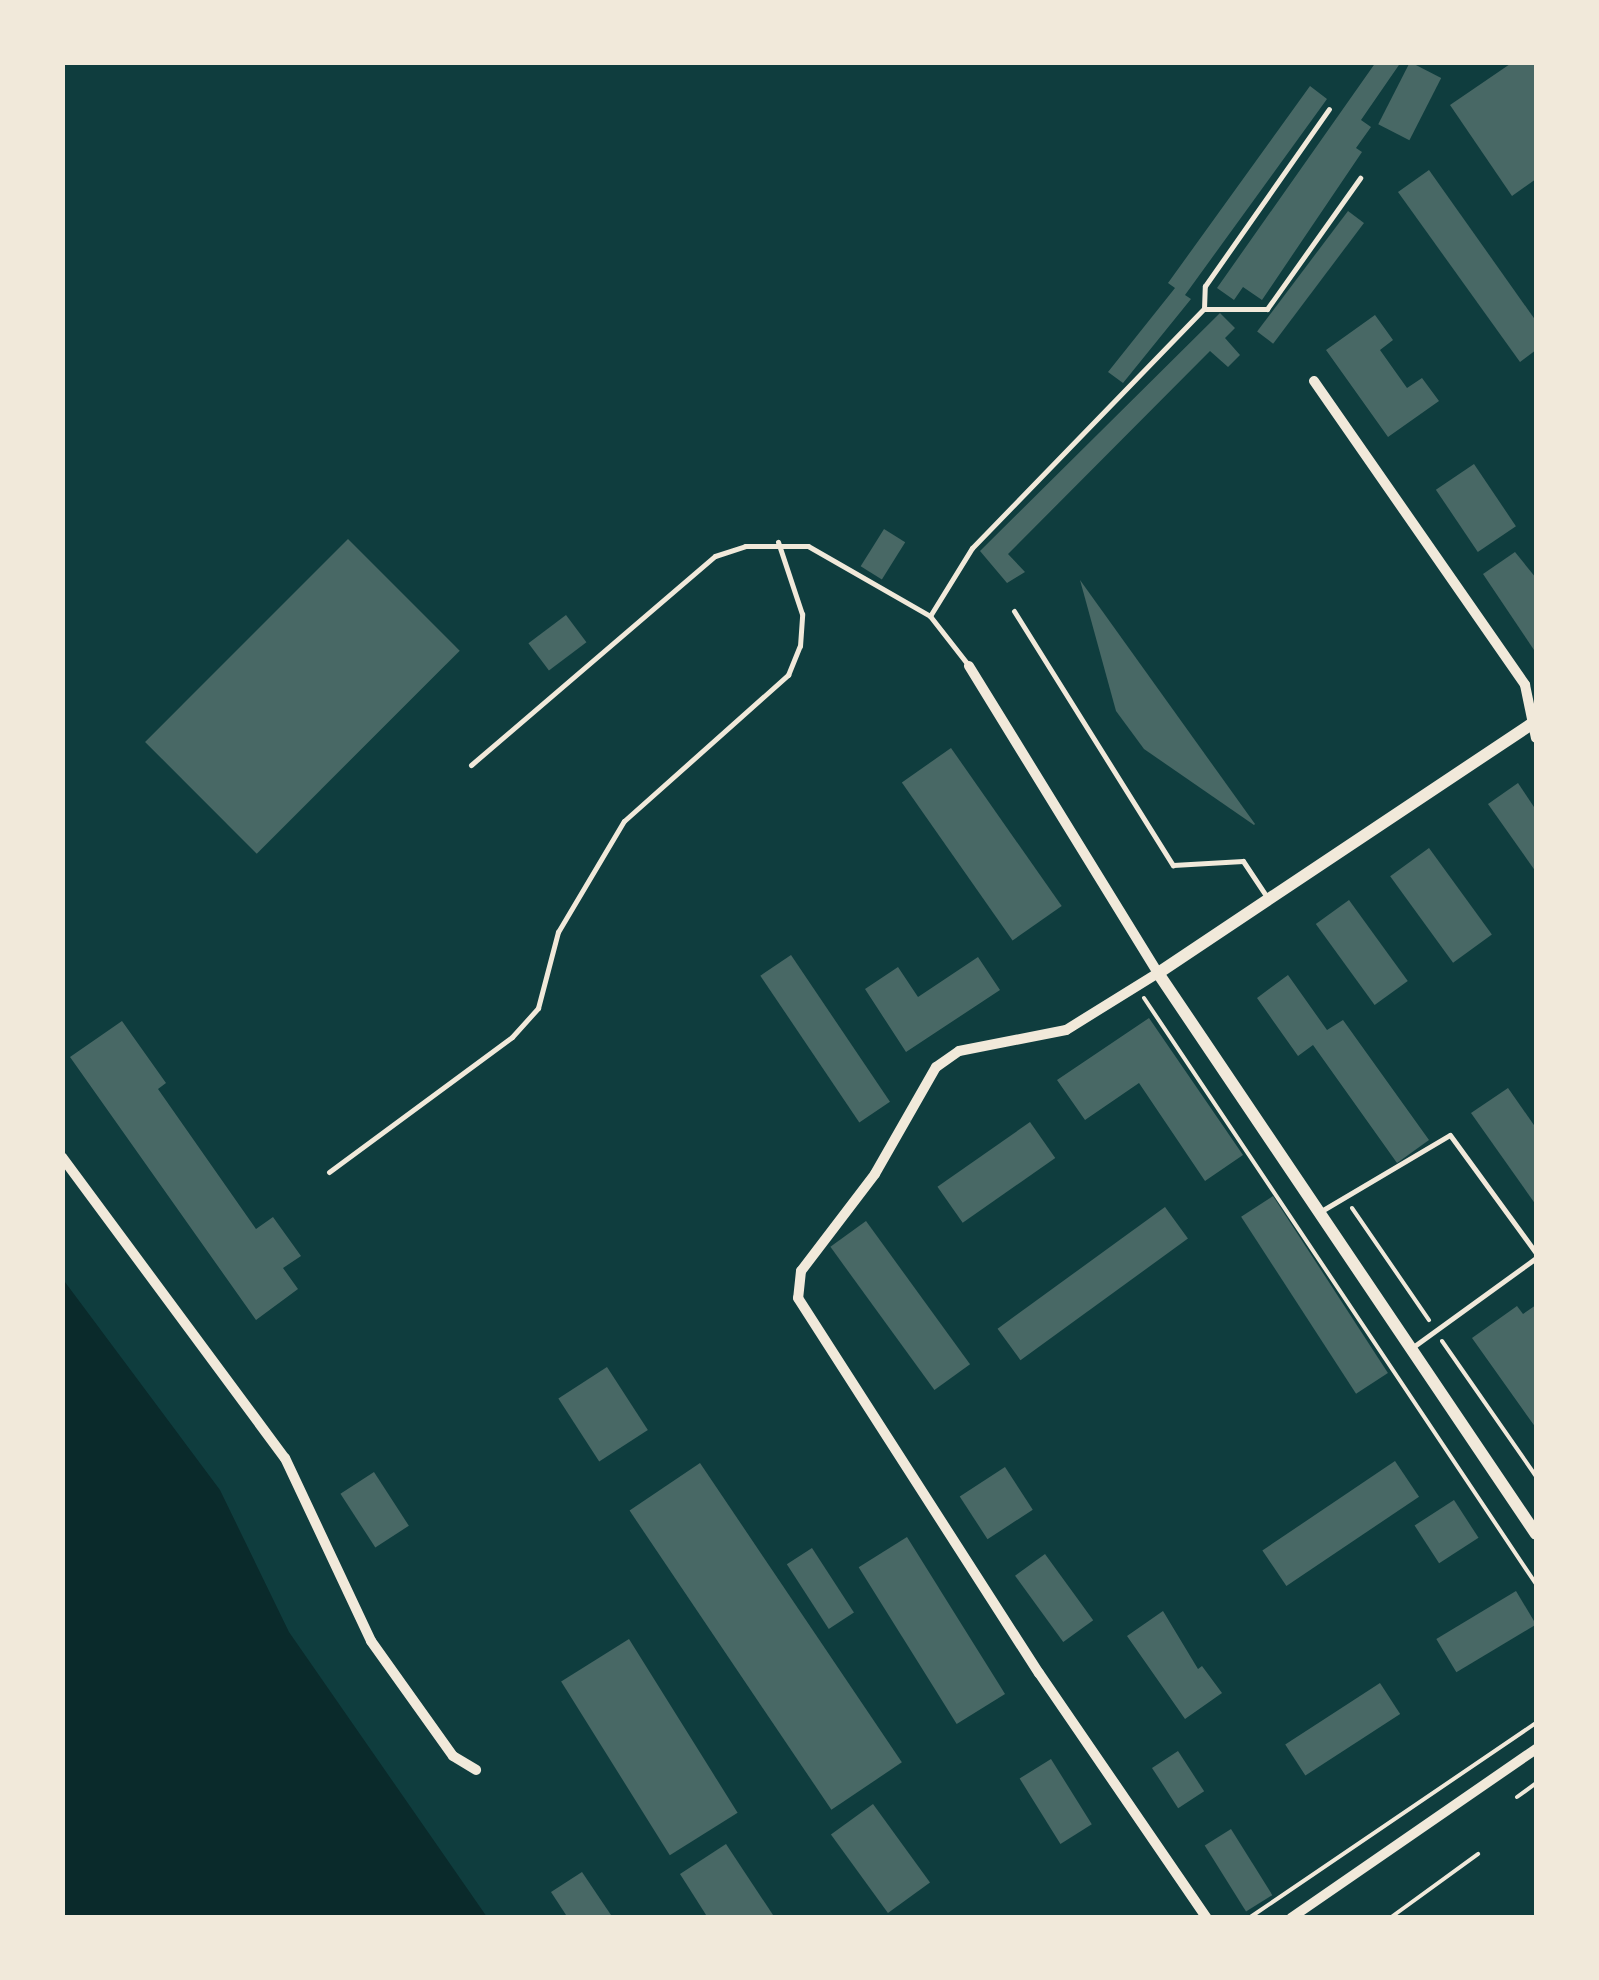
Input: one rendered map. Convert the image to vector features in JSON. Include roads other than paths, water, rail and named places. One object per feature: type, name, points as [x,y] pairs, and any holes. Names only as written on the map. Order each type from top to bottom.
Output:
[{"type":"street","points":[[1314,381],[1525,685],[1536,738]]},
{"type":"street","points":[[969,666],[1158,973],[1323,1210],[1409,1349],[1536,1534]]},
{"type":"street","points":[[1207,1918],[804,1314],[798,1284],[808,1259],[875,1174],[936,1067],[959,1051],[1066,1030],[1271,903],[1535,722]]},
{"type":"street","points":[[62,1157],[285,1458],[370,1641],[453,1756],[476,1770]]},
{"type":"street","points":[[1291,1918],[1536,1749]]},
{"type":"lane","points":[[930,616],[972,548],[1204,309],[1205,286],[1329,110]]},
{"type":"lane","points":[[1204,309],[1267,309],[1360,178]]},
{"type":"lane","points":[[330,1172],[512,1037],[538,1008],[558,932],[624,821],[788,674],[800,646],[802,614],[778,542]]},
{"type":"lane","points":[[471,764],[715,556],[778,542],[808,546],[930,616],[969,666]]},
{"type":"lane","points":[[1014,611],[1174,864],[1242,861],[1271,903]]},
{"type":"lane","points":[[1323,1210],[1450,1135],[1536,1256],[1409,1349]]},
{"type":"water","points":[[62,1278],[220,1490],[289,1632],[487,1917],[63,1917]]}]
